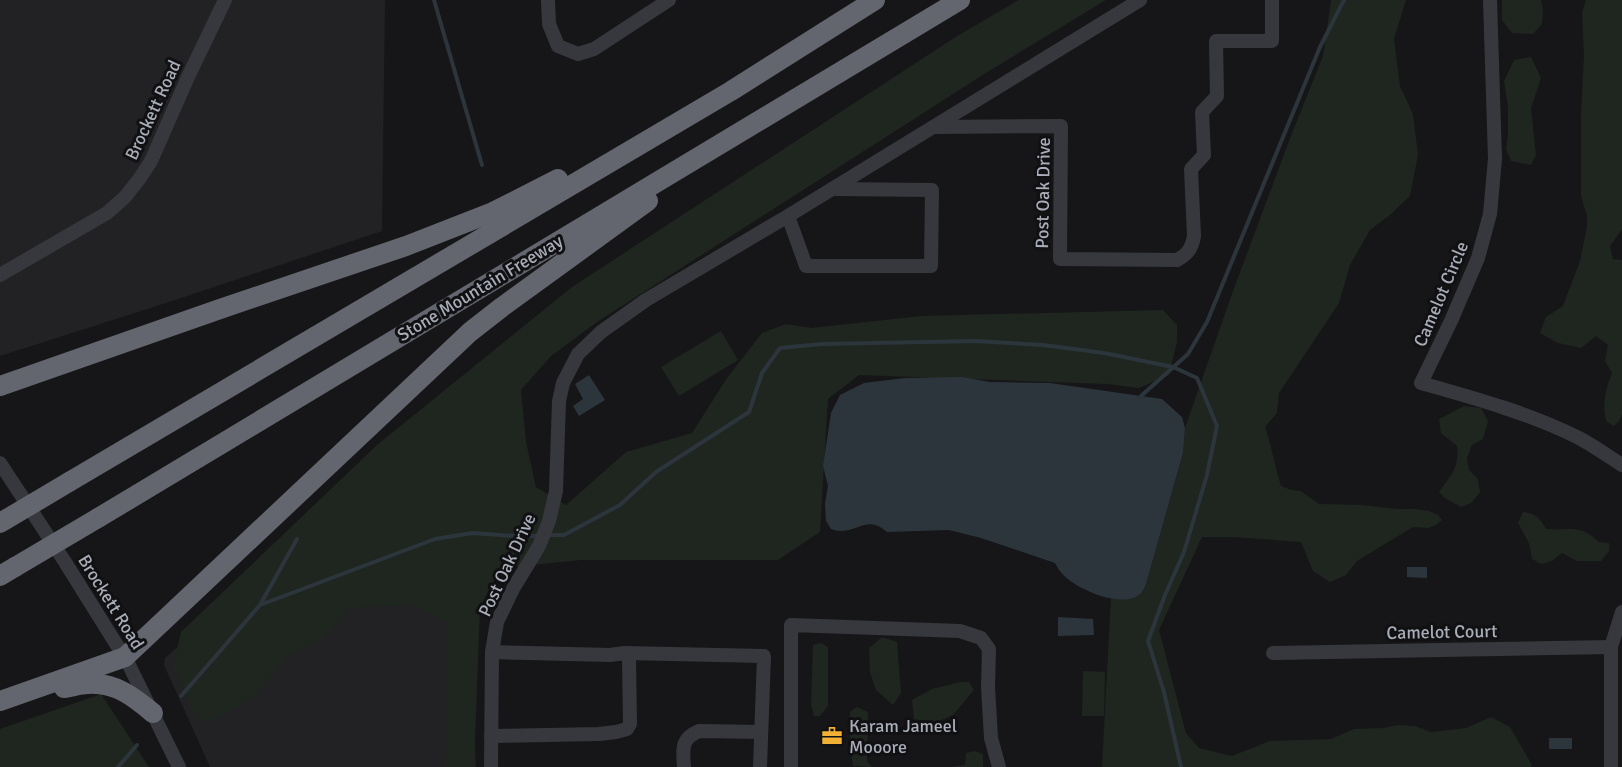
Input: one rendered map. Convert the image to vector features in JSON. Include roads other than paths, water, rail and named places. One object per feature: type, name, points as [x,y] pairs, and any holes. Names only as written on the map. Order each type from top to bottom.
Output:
[{"type":"highway","points":[[0,523],[731,91],[875,0]]},
{"type":"highway","name":"Stone Mountain Freeway","points":[[7,572],[339,375],[960,0]]},
{"type":"highway","points":[[0,386],[406,246],[493,212],[731,91]]},
{"type":"highway","points":[[4,699],[124,657],[470,332],[757,122]]},
{"type":"highway","points":[[4,699],[88,684],[99,685],[131,695],[153,713]]},
{"type":"street","name":"Brockett Road","points":[[0,275],[107,213],[125,197],[151,161],[225,0]]},
{"type":"street","points":[[548,0],[549,24],[558,46],[578,54],[594,49],[669,0]]},
{"type":"street","name":"Post Oak Drive","points":[[491,767],[492,652],[497,622],[514,587],[539,546],[549,521],[556,491],[559,401],[563,383],[578,354],[601,332],[646,300],[788,216],[1140,0]]},
{"type":"street","name":"Post Oak Drive","points":[[934,127],[1061,126],[1060,259],[1177,260],[1186,255],[1192,246],[1194,236],[1191,169],[1204,155],[1202,112],[1216,96],[1216,41],[1272,41],[1272,0]]},
{"type":"street","name":"Camelot Circle","points":[[1490,0],[1495,159],[1490,214],[1474,269],[1421,383],[1488,402],[1549,424],[1580,439],[1622,465]]},
{"type":"street","points":[[788,216],[806,266],[931,267],[932,190],[831,189]]},
{"type":"street","name":"Brockett Road","points":[[0,463],[124,657],[179,767]]},
{"type":"street","points":[[1611,767],[1611,647],[1622,612]]},
{"type":"street","points":[[790,767],[791,625],[960,631],[981,638],[989,649],[988,687],[991,738],[999,767]]},
{"type":"street","name":"Camelot Court","points":[[1273,653],[1611,647]]},
{"type":"street","points":[[492,652],[764,656],[760,767]]},
{"type":"street","points":[[491,736],[599,734],[627,729],[630,724],[629,657],[625,653]]},
{"type":"street","points":[[684,767],[684,747],[686,740],[692,734],[699,731],[761,732]]},
{"type":"waterway","points":[[434,0],[482,165]]},
{"type":"waterway","points":[[1141,396],[1188,354],[1207,322],[1320,47],[1344,0]]},
{"type":"waterway","points":[[547,535],[564,535],[620,505],[656,472],[749,412],[762,373],[780,348],[822,344],[976,341],[1043,345],[1104,353],[1173,367],[1197,378],[1217,426],[1207,475],[1184,552],[1148,641],[1164,692],[1181,767]]},
{"type":"waterway","points":[[181,696],[260,605],[435,539],[473,533],[540,536]]},
{"type":"waterway","points":[[260,605],[297,539]]},
{"type":"waterway","points":[[118,767],[137,745]]},
{"type":"place","name":"Karam Jameel Mooore","points":[[832,736]]}]
